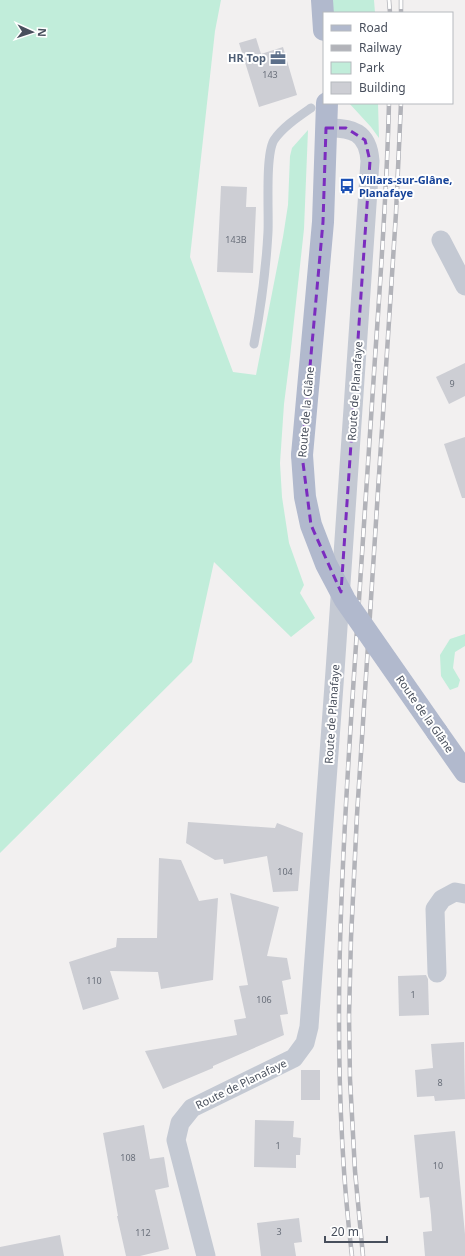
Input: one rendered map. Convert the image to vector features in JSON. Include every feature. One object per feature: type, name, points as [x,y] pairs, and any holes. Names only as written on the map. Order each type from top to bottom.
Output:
[{"type":"main road","points":[[322,0],[323,15]]},
{"type":"main road","name":"Route de la Glâne","points":[[319,105],[326,128],[323,222],[302,455],[305,498],[311,525],[326,564],[345,600],[465,772]]},
{"type":"street","name":"Route de Planafaye","points":[[206,1256],[176,1140],[180,1123],[193,1107],[294,1058],[305,1043],[309,1027],[336,672],[370,161],[368,145],[359,134],[346,128],[326,128]]},
{"type":"street","points":[[441,240],[465,286]]},
{"type":"street","points":[[437,973],[435,909],[442,899],[455,892],[465,894]]},
{"type":"lane","points":[[254,344],[260,316],[268,232],[270,157],[274,141],[288,125],[319,105]]},
{"type":"highlighted area","points":[[326,128],[346,128],[365,140],[370,161],[341,592],[311,525],[302,455],[323,222]]},
{"type":"green space","points":[[0,0],[221,0],[215,31],[190,257],[233,372],[256,375],[288,205],[290,156],[292,148],[308,130],[304,229],[284,404],[280,463],[282,497],[289,543],[304,585],[300,593],[315,618],[291,637],[214,562],[192,662],[0,853]]},
{"type":"green space","points":[[330,0],[374,0],[375,12],[332,12]]},
{"type":"green space","points":[[350,104],[378,104],[379,138]]},
{"type":"green space","points":[[465,634],[465,646],[455,652],[453,668],[460,680],[458,687],[450,690],[441,676],[440,655],[450,639]]},
{"type":"building","points":[[256,38],[261,54],[283,47],[297,95],[259,107],[239,43]]},
{"type":"building","points":[[221,186],[247,187],[246,207],[256,207],[253,273],[217,272]]},
{"type":"building","points":[[465,363],[465,396],[449,404],[436,377]]},
{"type":"building","points":[[465,437],[465,498],[462,498],[444,444]]},
{"type":"building","points":[[188,822],[275,828],[277,823],[303,833],[298,891],[273,892],[267,856],[224,864],[223,859],[215,860],[186,843]]},
{"type":"building","points":[[159,858],[181,860],[199,901],[218,898],[213,980],[161,989],[158,972],[110,971],[119,999],[83,1010],[69,962],[116,947],[117,938],[157,938]]},
{"type":"building","points":[[230,893],[279,907],[267,956],[287,958],[291,979],[282,981],[288,1014],[280,1015],[284,1035],[163,1089],[145,1051],[237,1035],[234,1020],[246,1018],[239,986],[248,985]]},
{"type":"building","points":[[426,975],[428,979],[429,1015],[399,1016],[398,976]]},
{"type":"building","points":[[464,1042],[465,1099],[435,1101],[434,1096],[417,1097],[415,1070],[433,1068],[431,1044]]},
{"type":"building","points":[[301,1070],[320,1070],[320,1100],[301,1100]]},
{"type":"building","points":[[255,1120],[294,1121],[293,1137],[301,1138],[300,1155],[296,1155],[296,1168],[254,1167]]},
{"type":"building","points":[[144,1125],[150,1159],[164,1157],[169,1187],[155,1190],[169,1249],[140,1256],[126,1256],[117,1216],[103,1133]]},
{"type":"building","points":[[455,1131],[465,1234],[465,1256],[425,1256],[423,1232],[432,1231],[431,1215],[429,1197],[420,1198],[414,1135]]},
{"type":"building","points":[[299,1218],[302,1242],[294,1243],[296,1256],[261,1256],[257,1223]]},
{"type":"building","points":[[60,1235],[64,1256],[0,1256],[0,1247]]},
{"type":"railway","points":[[389,0],[390,12]]},
{"type":"railway","points":[[401,0],[401,12]]},
{"type":"railway","points":[[352,1256],[345,1187],[341,1119],[339,1050],[341,912],[348,774],[384,230],[389,104]]},
{"type":"railway","points":[[363,1256],[355,1171],[350,1079],[349,1016],[351,938],[357,815],[396,213],[401,104]]},
{"type":"place","name":"HR Top","points":[[278,58]]},
{"type":"place","name":"Villars-sur-Glâne, Planafaye","points":[[347,186]]}]
